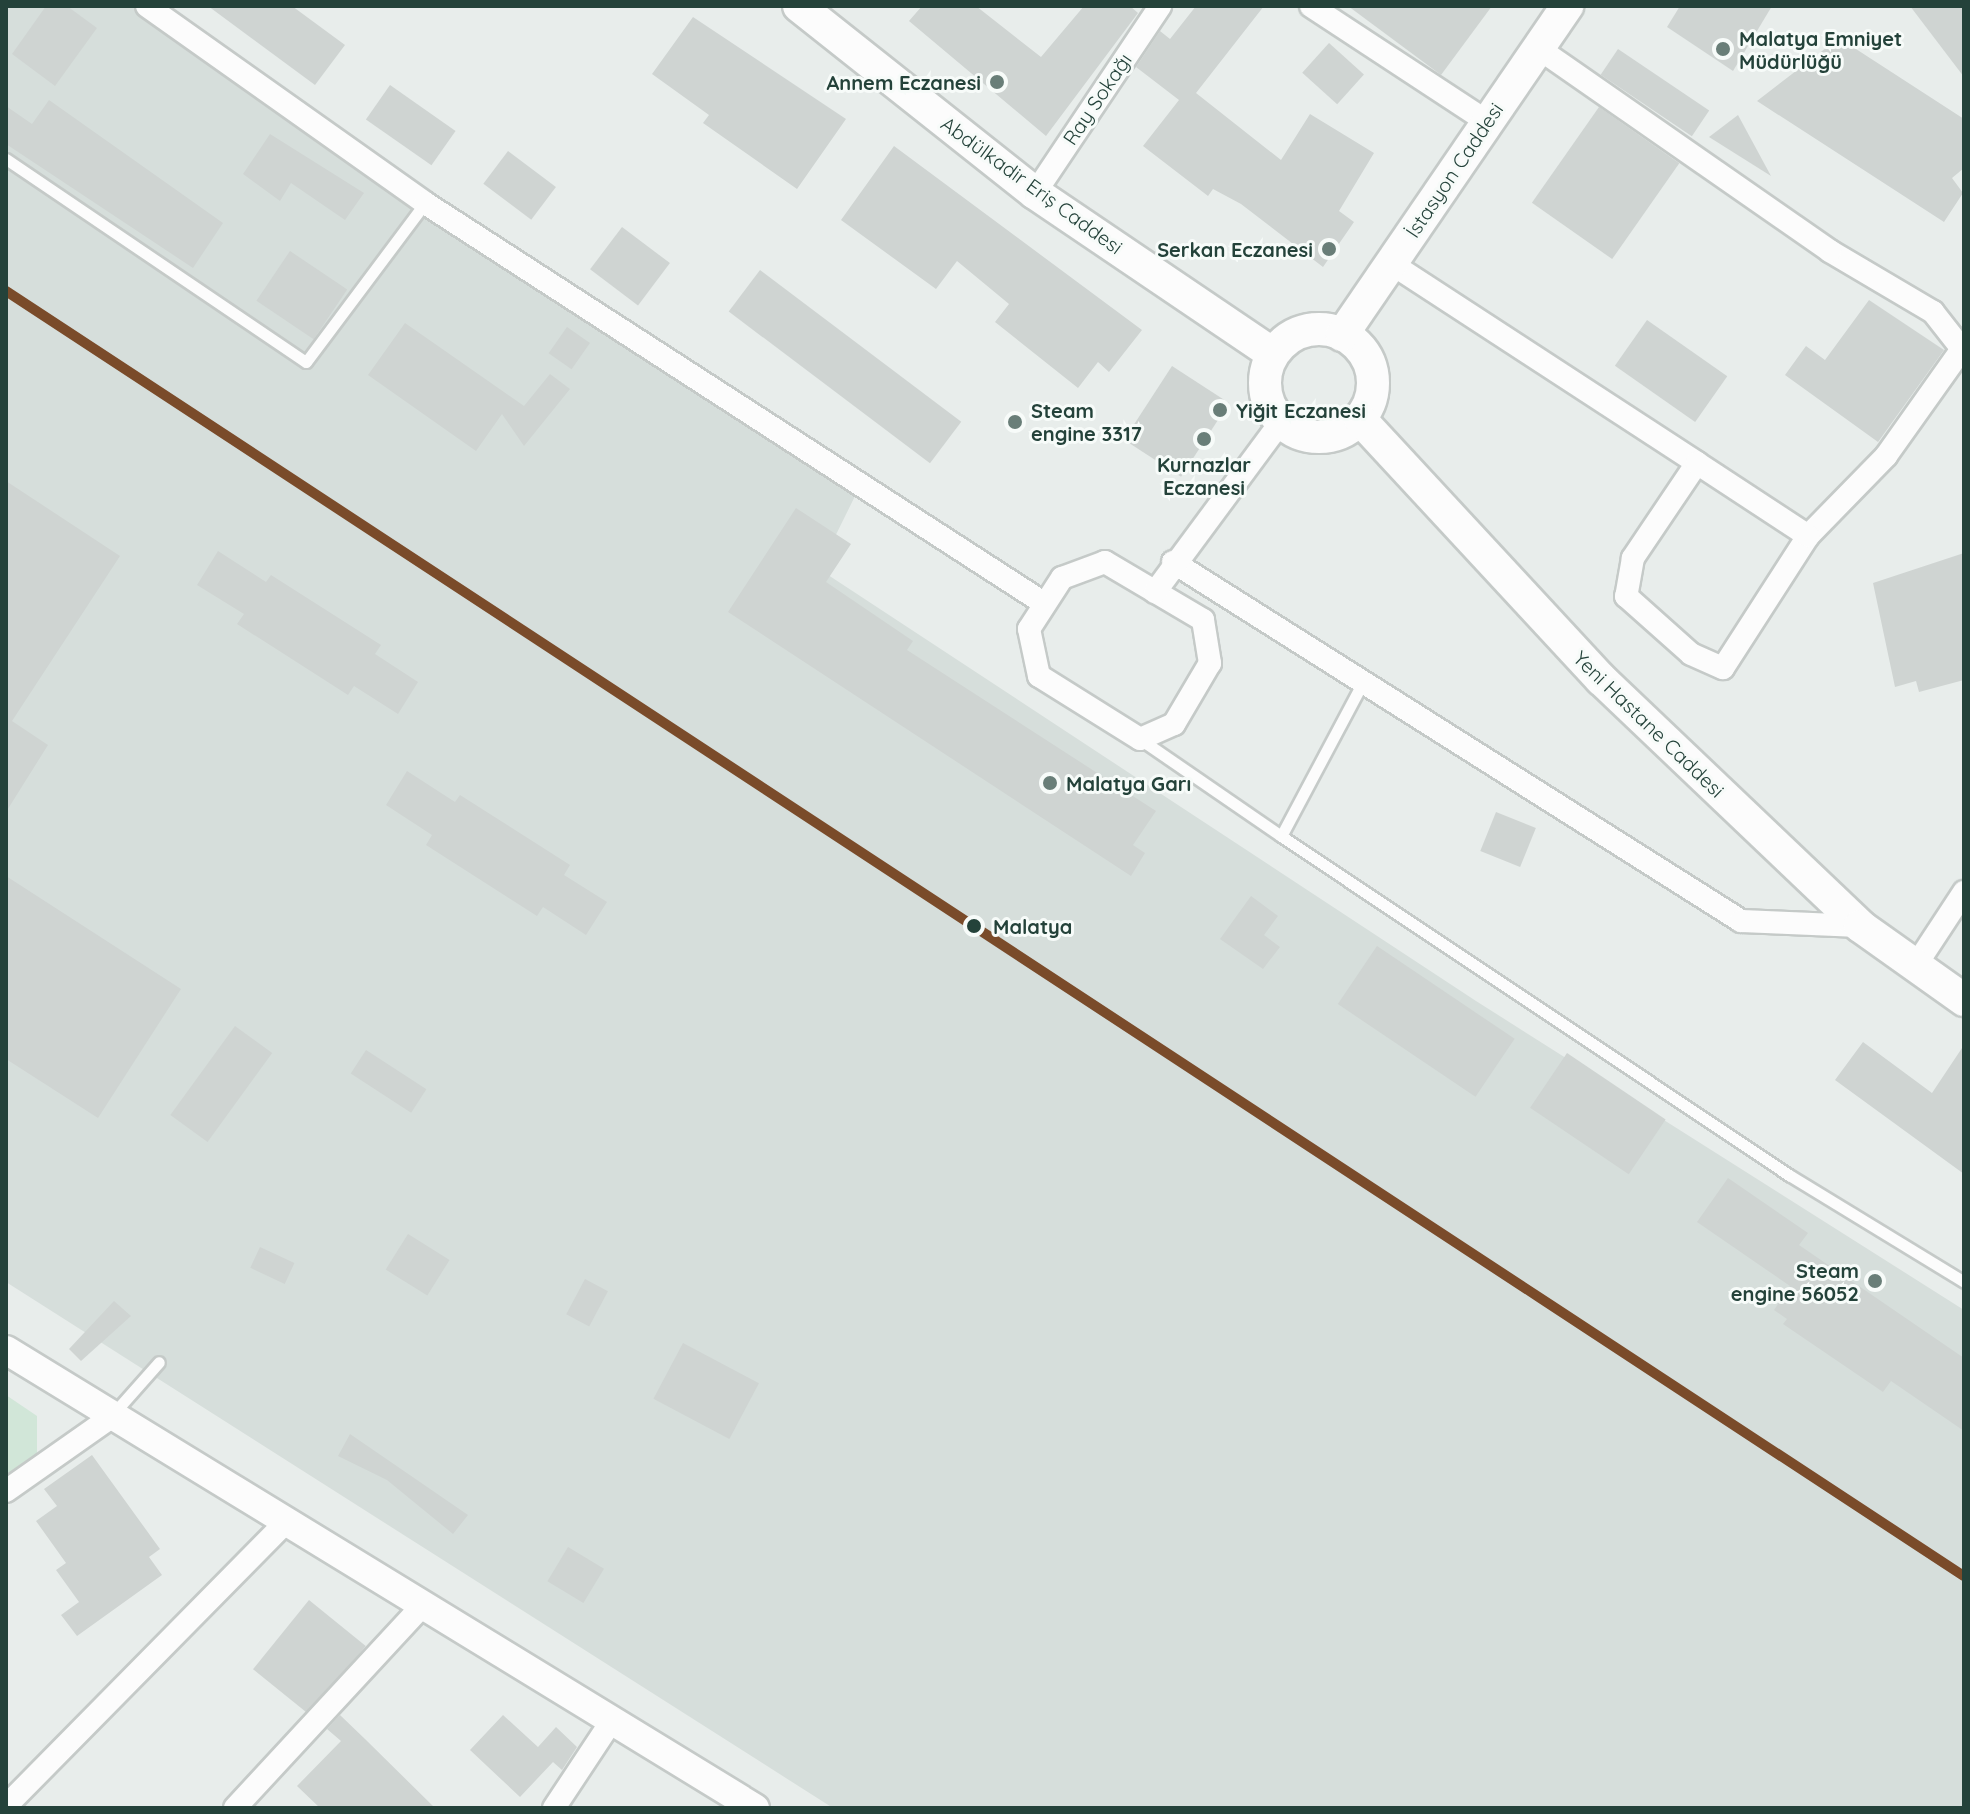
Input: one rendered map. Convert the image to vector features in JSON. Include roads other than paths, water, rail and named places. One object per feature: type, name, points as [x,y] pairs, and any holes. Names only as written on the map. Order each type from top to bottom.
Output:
[{"type":"main road","name":"Abdülkadir Eriş Caddesi","points":[[799,6],[1035,193],[1273,354]]},
{"type":"main road","name":"İstasyon Caddesi","points":[[1342,335],[1567,6]]},
{"type":"main road","points":[[1301,332],[1342,335],[1371,369],[1373,387],[1360,419],[1330,437],[1281,422],[1265,389],[1273,354],[1301,332]]},
{"type":"main road","name":"Yeni Hastane Caddesi","points":[[1360,419],[1601,679],[1860,926],[1914,968],[1964,1000]]},
{"type":"street","points":[[147,6],[425,203],[1045,604]]},
{"type":"street","name":"Ray Sokağı","points":[[1035,193],[1160,6]]},
{"type":"street","points":[[1311,6],[1486,121]]},
{"type":"street","points":[[1538,48],[1830,251],[1933,312],[1962,349],[1886,456],[1808,536],[1723,668],[1691,654],[1626,596],[1633,558],[1697,463]]},
{"type":"street","points":[[1392,264],[1808,536]]},
{"type":"street","points":[[1155,592],[1173,562],[1281,422]]},
{"type":"street","points":[[1105,562],[1155,592],[1203,620],[1210,663],[1174,724],[1140,739],[1039,676],[1029,629],[1062,578],[1105,562]]},
{"type":"street","points":[[1173,562],[1741,921],[1860,926]]},
{"type":"street","points":[[1914,968],[1964,892]]},
{"type":"street","points":[[6,1350],[110,1418],[613,1719],[755,1808]]},
{"type":"street","points":[[6,1491],[110,1418]]},
{"type":"street","points":[[6,1806],[284,1524]]},
{"type":"street","points":[[235,1808],[422,1606]]},
{"type":"street","points":[[554,1808],[613,1719]]},
{"type":"lane","points":[[6,159],[306,362],[425,203]]},
{"type":"lane","points":[[1281,836],[1363,682]]},
{"type":"lane","points":[[1140,739],[1789,1175],[1964,1282]]},
{"type":"lane","points":[[110,1418],[159,1362]]},
{"type":"railway","points":[[973,926],[1964,1576]]},
{"type":"place","name":"Malatya Emniyet Müdürlüğü","points":[[1723,49]]},
{"type":"place","name":"Annem Eczanesi","points":[[997,82]]},
{"type":"place","name":"Serkan Eczanesi","points":[[1329,249]]},
{"type":"place","name":"Yiğit Eczanesi","points":[[1220,410]]},
{"type":"place","name":"Steam engine 3317","points":[[1015,422]]},
{"type":"place","name":"Kurnazlar Eczanesi","points":[[1204,439]]},
{"type":"place","name":"Malatya Garı","points":[[1050,783]]},
{"type":"place","name":"Malatya","points":[[974,926]]},
{"type":"place","name":"Steam engine 56052","points":[[1875,1281]]}]
